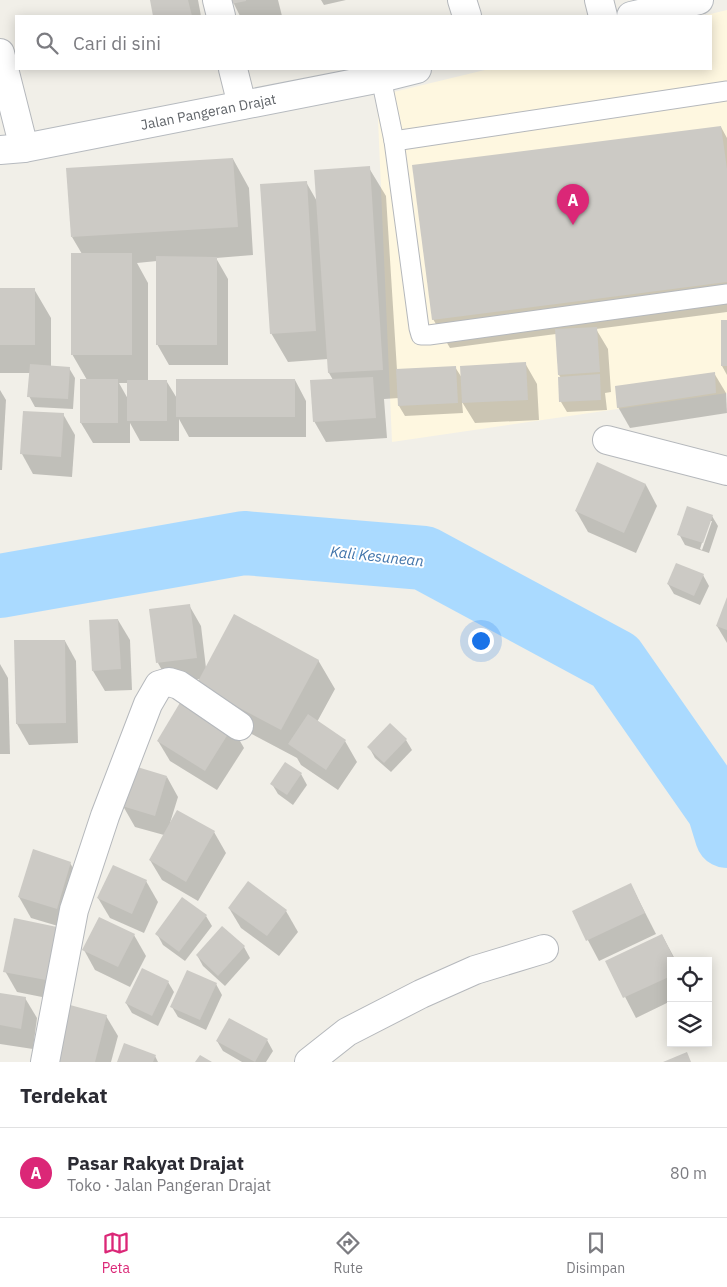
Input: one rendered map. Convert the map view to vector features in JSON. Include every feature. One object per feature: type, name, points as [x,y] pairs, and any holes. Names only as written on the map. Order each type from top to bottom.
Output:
[{"type":"street","points":[[217,0],[220,15]]},
{"type":"street","points":[[462,0],[467,15]]},
{"type":"street","points":[[599,0],[603,15]]},
{"type":"street","points":[[635,15],[699,0]]},
{"type":"street","points":[[0,53],[12,149]]},
{"type":"street","points":[[233,70],[242,105]]},
{"type":"street","name":"Jalan Pangeran Drajat","points":[[12,149],[381,78],[413,70]]},
{"type":"street","points":[[607,440],[727,470]]},
{"type":"street","points":[[45,1062],[74,910],[126,758],[148,704],[159,685],[169,682],[179,685],[239,726]]},
{"type":"street","points":[[309,1062],[347,1032],[421,994],[475,970],[544,949]]},
{"type":"lane","points":[[381,78],[394,141],[421,335],[727,294]]},
{"type":"lane","points":[[394,141],[727,91]]},
{"type":"shaded area","points":[[727,10],[727,393],[392,442],[377,96],[485,70],[712,70],[712,15],[706,15]]},
{"type":"building","points":[[150,0],[188,0],[192,15],[153,15]]},
{"type":"building","points":[[230,0],[246,0],[246,1],[231,4]]},
{"type":"building","points":[[721,126],[727,169],[727,282],[432,320],[412,165]]},
{"type":"building","points":[[233,158],[238,227],[71,237],[66,168]]},
{"type":"building","points":[[370,166],[383,370],[328,373],[314,170]]},
{"type":"building","points":[[307,181],[316,331],[270,334],[260,184]]},
{"type":"building","points":[[71,253],[132,253],[132,355],[71,355]]},
{"type":"building","points":[[156,256],[217,257],[217,345],[156,345]]},
{"type":"building","points":[[0,288],[35,288],[35,345],[0,345]]},
{"type":"building","points":[[721,320],[727,320],[727,366],[721,366]]},
{"type":"building","points":[[597,327],[600,372],[558,375],[555,329]]},
{"type":"building","points":[[526,362],[528,400],[462,403],[460,366]]},
{"type":"building","points":[[30,364],[70,367],[68,399],[27,397]]},
{"type":"building","points":[[456,366],[458,403],[398,406],[396,369]]},
{"type":"building","points":[[715,372],[716,393],[617,408],[615,386]]},
{"type":"building","points":[[600,374],[601,400],[559,402],[558,377]]},
{"type":"building","points":[[373,377],[376,418],[313,422],[310,380]]},
{"type":"building","points":[[80,379],[118,379],[118,423],[80,423]]},
{"type":"building","points":[[176,379],[295,379],[295,417],[176,417]]},
{"type":"building","points":[[127,380],[167,380],[167,421],[127,421]]},
{"type":"building","points":[[23,411],[64,413],[61,457],[20,454]]},
{"type":"building","points":[[597,462],[646,484],[624,533],[575,511]]},
{"type":"building","points":[[687,506],[713,515],[703,543],[677,535]]},
{"type":"building","points":[[676,563],[704,574],[694,596],[667,584]]},
{"type":"building","points":[[727,597],[727,630],[716,626]]},
{"type":"building","points":[[190,604],[197,658],[156,663],[149,609]]},
{"type":"building","points":[[234,614],[319,660],[281,730],[196,685]]},
{"type":"building","points":[[118,619],[121,669],[92,671],[89,620]]},
{"type":"building","points":[[14,640],[65,640],[66,723],[16,724]]},
{"type":"building","points":[[184,696],[233,726],[205,771],[157,741]]},
{"type":"building","points":[[308,714],[346,740],[326,770],[288,744]]},
{"type":"building","points":[[390,723],[407,739],[384,763],[367,747]]},
{"type":"building","points":[[285,762],[302,773],[287,795],[270,784]]},
{"type":"building","points":[[134,766],[167,776],[155,816],[122,806]]},
{"type":"building","points":[[177,810],[215,831],[186,882],[149,860]]},
{"type":"building","points":[[33,849],[71,862],[57,909],[18,897]]},
{"type":"building","points":[[113,865],[147,880],[132,914],[97,898]]},
{"type":"building","points":[[248,881],[287,910],[267,936],[228,908]]},
{"type":"building","points":[[631,883],[645,913],[586,941],[572,911]]},
{"type":"building","points":[[182,897],[207,915],[179,952],[155,934]]},
{"type":"building","points":[[99,917],[135,934],[118,967],[82,950]]},
{"type":"building","points":[[14,918],[57,927],[46,980],[3,972]]},
{"type":"building","points":[[222,926],[245,946],[218,976],[196,955]]},
{"type":"building","points":[[662,934],[673,957],[667,957],[667,978],[623,998],[605,961]]},
{"type":"building","points":[[142,968],[169,981],[152,1016],[125,1003]]},
{"type":"building","points":[[187,970],[217,983],[200,1020],[170,1007]]},
{"type":"building","points":[[0,993],[26,997],[21,1029],[0,1025]]},
{"type":"building","points":[[70,1005],[107,1015],[95,1062],[55,1062]]},
{"type":"building","points":[[229,1018],[268,1039],[255,1062],[216,1041]]},
{"type":"building","points":[[124,1043],[156,1055],[153,1062],[117,1062]]},
{"type":"building","points":[[687,1052],[691,1062],[663,1062]]},
{"type":"building","points":[[200,1055],[212,1062],[195,1062]]},
{"type":"waterway","name":"Kali Kesunean","points":[[0,586],[244,543],[424,558],[615,661],[719,810],[727,836]]},
{"type":"place","name":"Pasar Rakyat Drajat","points":[[573,225]]}]
